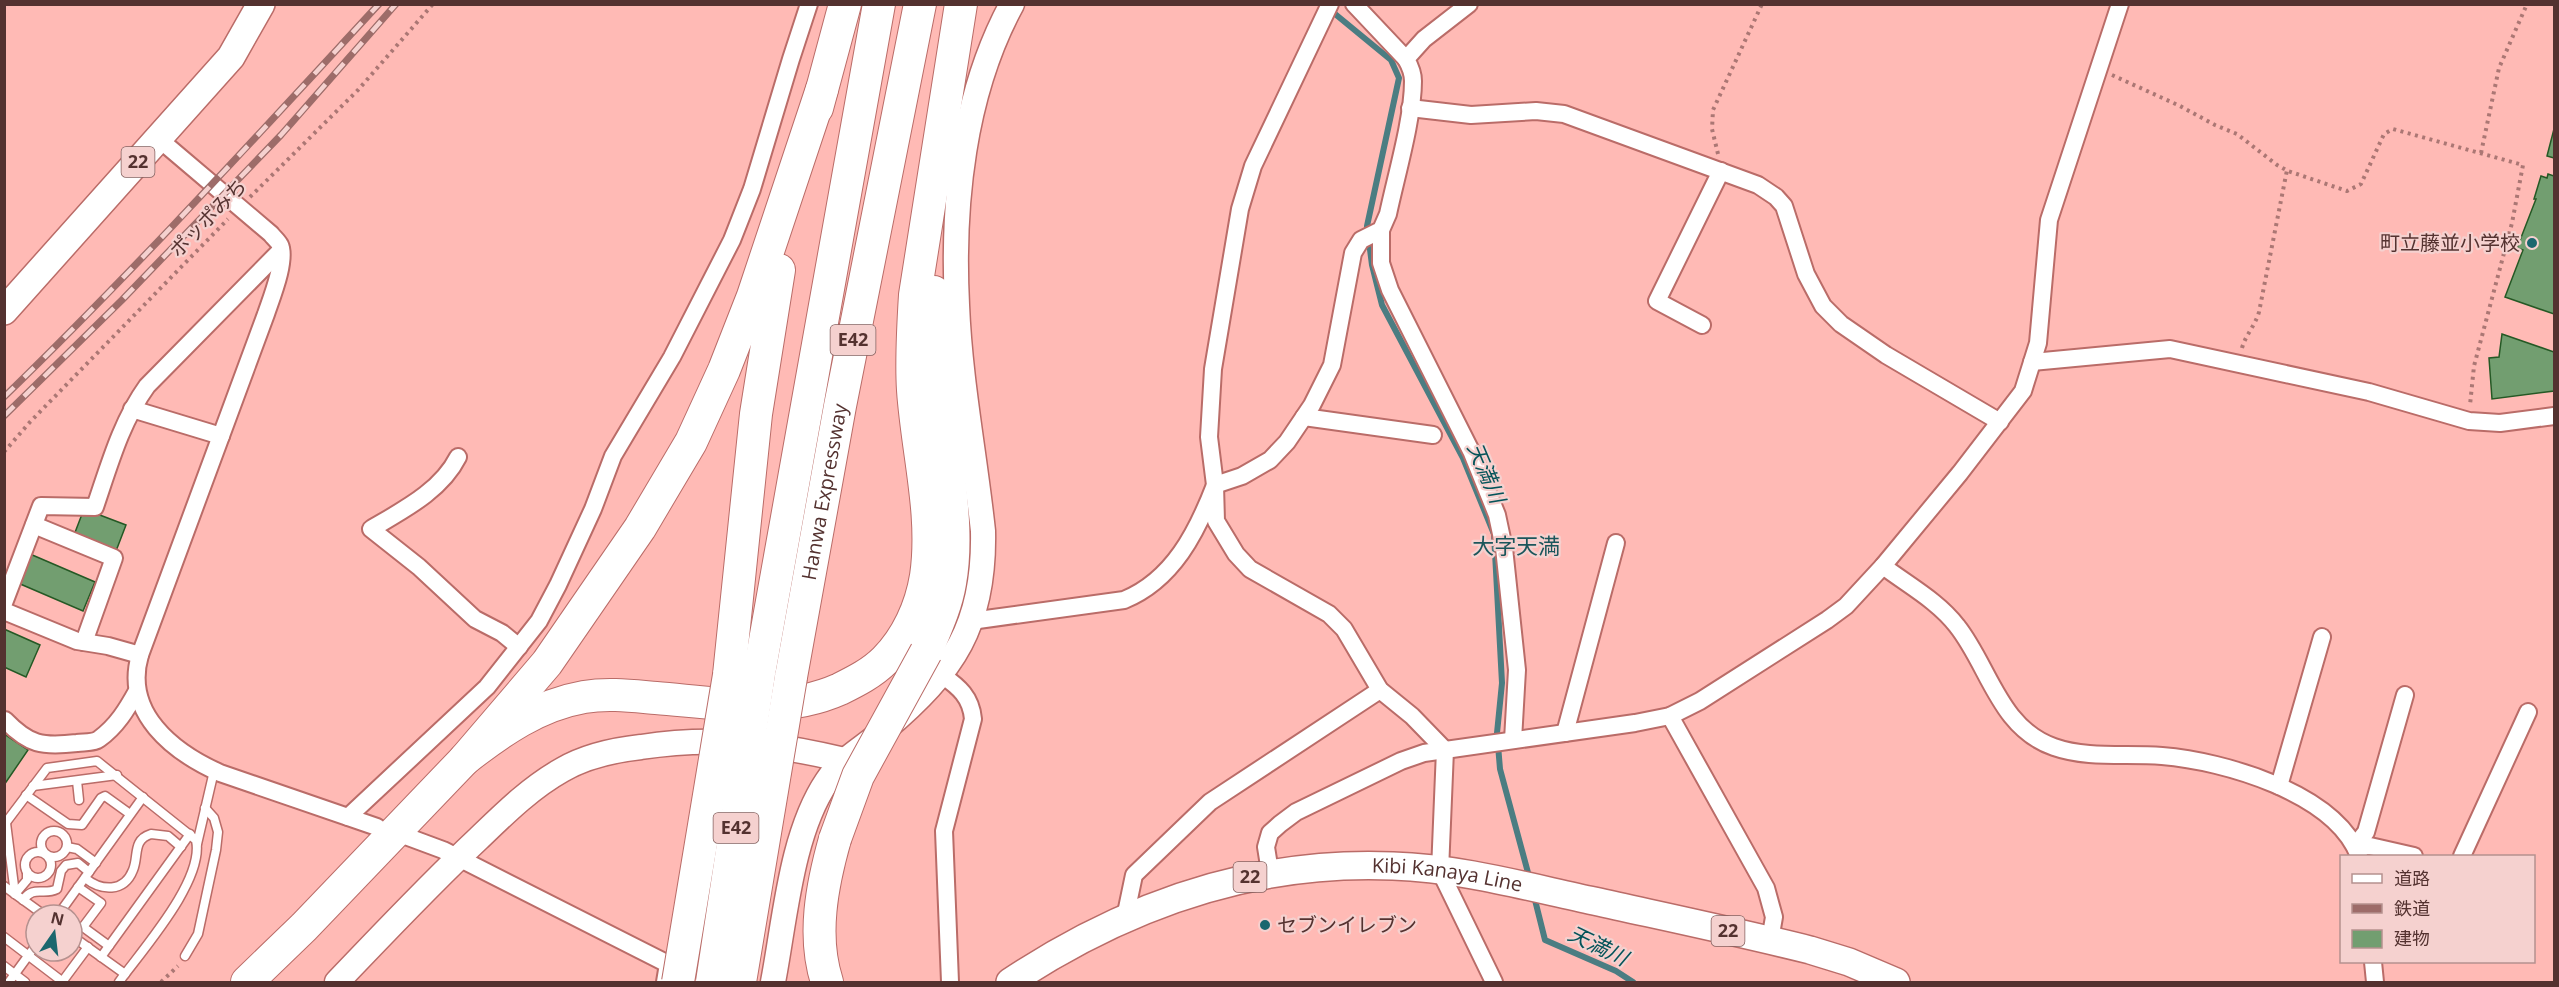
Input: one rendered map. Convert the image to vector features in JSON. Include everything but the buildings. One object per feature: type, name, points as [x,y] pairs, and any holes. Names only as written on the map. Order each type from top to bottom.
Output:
[{"type":"highway","points":[[678,982],[744,675],[756,414],[770,314],[822,89],[845,4]]},
{"type":"highway","name":"Hanwa Expressway","points":[[712,982],[744,675],[879,4]]},
{"type":"highway","name":"Hanwa Expressway","points":[[741,982],[790,677],[833,439],[920,4]]},
{"type":"highway","points":[[465,759],[520,720],[574,699],[622,694],[749,705],[790,705],[825,696],[876,669],[908,631],[923,591],[928,540],[925,484],[913,390],[912,339],[915,295],[961,4]]},
{"type":"highway","points":[[247,982],[304,927],[465,759],[547,663],[640,528],[691,442],[724,370],[753,296],[822,89]]},
{"type":"highway","points":[[827,982],[820,947],[820,917],[824,885],[835,840],[858,776],[934,663],[940,619],[950,584],[954,548],[953,511],[934,330],[935,227],[942,120]]},
{"type":"main road","name":"22","points":[[4,311],[231,57],[261,4]]},
{"type":"main road","name":"Kibi Kanaya Line","points":[[1010,982],[1078,940],[1150,907],[1270,872],[1349,866],[1395,866],[1511,883],[1770,940],[1849,962],[1896,982]]},
{"type":"street","points":[[348,817],[487,687],[538,621],[558,585],[593,509],[613,456],[672,357],[722,262],[752,189],[790,58],[809,4]]},
{"type":"street","points":[[773,982],[802,831],[819,793],[844,760],[887,728],[934,663],[958,649],[971,621],[982,573],[983,531],[958,326],[957,232],[963,170],[977,88],[985,64],[1012,4]]},
{"type":"street","points":[[1329,4],[1253,166],[1240,209],[1213,369],[1209,437],[1215,485],[1216,520],[1236,554],[1250,569],[1329,614],[1353,642],[1380,690],[1412,716],[1445,750],[1440,871],[1494,982]]},
{"type":"street","points":[[1354,4],[1406,59],[1412,69],[1410,108],[1388,214],[1382,230],[1381,263],[1390,290],[1472,453],[1497,515],[1504,548],[1516,670],[1510,741]]},
{"type":"street","points":[[1406,59],[1424,39],[1469,4]]},
{"type":"street","points":[[1270,872],[1266,847],[1270,833],[1296,812],[1401,761],[1424,753],[1670,716],[1700,701],[1846,606],[1883,566],[2023,391],[2038,343],[2049,220],[2120,4]]},
{"type":"street","points":[[1410,108],[1471,115],[1522,111],[1564,114],[1758,185],[1776,197],[1784,206],[1806,274],[1823,306],[1840,324],[1886,355],[2000,422]]},
{"type":"street","points":[[159,139],[271,234],[281,250],[277,282],[140,656],[135,681],[137,691],[146,712],[161,733],[181,752],[214,771],[377,827]]},
{"type":"street","points":[[1702,325],[1657,301],[1724,173]]},
{"type":"street","points":[[1215,485],[1242,476],[1270,460],[1287,442],[1304,417],[1332,365],[1353,253],[1361,240],[1382,230]]},
{"type":"street","points":[[4,603],[41,506],[95,507],[132,409],[147,386],[281,250]]},
{"type":"street","points":[[2032,362],[2170,349],[2369,392],[2469,421],[2500,423],[2554,416]]},
{"type":"street","points":[[132,409],[221,436]]},
{"type":"street","points":[[1304,417],[1433,435]]},
{"type":"street","points":[[458,457],[443,480],[400,512],[371,529],[476,619],[502,633],[519,647]]},
{"type":"street","points":[[971,621],[1124,600],[1139,594],[1168,570],[1185,548],[1200,525],[1215,485]]},
{"type":"street","points":[[34,525],[114,558],[84,642]]},
{"type":"street","points":[[1565,733],[1616,543]]},
{"type":"street","points":[[1883,566],[1950,617],[1973,651],[1993,692],[2027,732],[2038,740],[2077,752],[2187,758],[2279,786],[2328,814],[2341,827],[2357,851]]},
{"type":"street","points":[[4,610],[62,636],[140,656]]},
{"type":"street","points":[[2279,786],[2322,637]]},
{"type":"street","points":[[934,663],[967,698],[973,719],[944,831],[950,982]]},
{"type":"street","points":[[1125,918],[1134,875],[1210,802],[1380,690]]},
{"type":"street","points":[[5,720],[18,734],[34,743],[52,746],[97,741],[125,713],[137,691]]},
{"type":"street","points":[[2357,851],[2366,832],[2404,695]]},
{"type":"street","points":[[2462,855],[2528,712]]},
{"type":"street","points":[[1670,716],[1772,901],[1774,917],[1770,940]]},
{"type":"street","points":[[337,982],[458,858],[536,786],[564,769],[605,753],[653,745],[729,741],[792,748],[844,760]]},
{"type":"street","points":[[408,837],[458,858],[668,964],[665,982]]},
{"type":"street","points":[[2357,851],[2370,846],[2410,855]]},
{"type":"street","points":[[2373,963],[2375,982]]},
{"type":"lane","points":[[15,894],[5,824],[47,768],[54,765],[97,761],[190,834],[197,844]]},
{"type":"lane","points":[[119,982],[184,891],[193,870],[214,771]]},
{"type":"lane","points":[[33,786],[117,776]]},
{"type":"lane","points":[[77,781],[79,800]]},
{"type":"lane","points":[[26,795],[71,825],[82,825],[101,798],[105,796],[130,814]]},
{"type":"lane","points":[[67,903],[143,797]]},
{"type":"lane","points":[[185,956],[198,934],[216,850],[218,832],[214,818],[205,808]]},
{"type":"lane","points":[[27,872],[34,878],[46,875],[52,865],[41,842],[48,832],[61,832],[66,838],[67,847]]},
{"type":"lane","points":[[23,900],[28,893],[34,890],[46,892],[57,889],[61,871],[66,865],[78,863],[87,875],[104,887],[113,888],[122,885],[134,868],[135,849],[142,839],[151,834],[168,836],[181,847]]},
{"type":"lane","points":[[101,957],[190,834]]},
{"type":"lane","points":[[67,847],[78,849],[96,863]]},
{"type":"lane","points":[[15,894],[27,880],[25,863],[29,855],[38,851],[58,856],[67,847]]},
{"type":"lane","points":[[4,886],[27,903]]},
{"type":"lane","points":[[78,888],[101,903],[83,927],[109,946]]},
{"type":"lane","points":[[4,937],[24,953]]},
{"type":"lane","points":[[84,944],[125,975]]},
{"type":"lane","points":[[37,963],[63,982],[88,947]]},
{"type":"lane","points":[[9,982],[24,962]]},
{"type":"lane","points":[[4,966],[25,982]]},
{"type":"path","name":"ポッポみち","points":[[4,452],[30,422],[240,207],[358,90],[433,4]]},
{"type":"path","points":[[1724,173],[1714,141],[1713,111],[1762,4]]},
{"type":"path","points":[[2481,153],[2499,68],[2527,4]]},
{"type":"path","points":[[2099,69],[2180,106],[2209,123],[2237,134],[2277,165],[2338,189],[2352,190],[2362,182],[2384,134],[2392,129],[2523,165],[2511,223],[2474,366],[2469,421]]},
{"type":"path","points":[[2239,363],[2246,335],[2256,321],[2259,312],[2287,170]]},
{"type":"path","points":[[161,982],[185,956]]},
{"type":"waterway","name":"天満川","points":[[1329,9],[1391,60],[1399,78],[1367,226],[1372,265],[1382,305],[1463,458],[1494,534],[1502,683],[1497,733],[1500,769],[1530,880]]},
{"type":"waterway","name":"天満川","points":[[1534,896],[1545,940],[1616,971],[1633,982]]},
{"type":"railway","points":[[4,397],[241,154],[379,4]]},
{"type":"railway","points":[[4,416],[122,300],[281,135],[396,4]]},
{"type":"place","name":"町立藤並小学校","points":[[2532,243]]},
{"type":"place","name":"セブンイレブン","points":[[1265,925]]},
{"type":"district","name":"大字天満","points":[[1516,546]]}]
